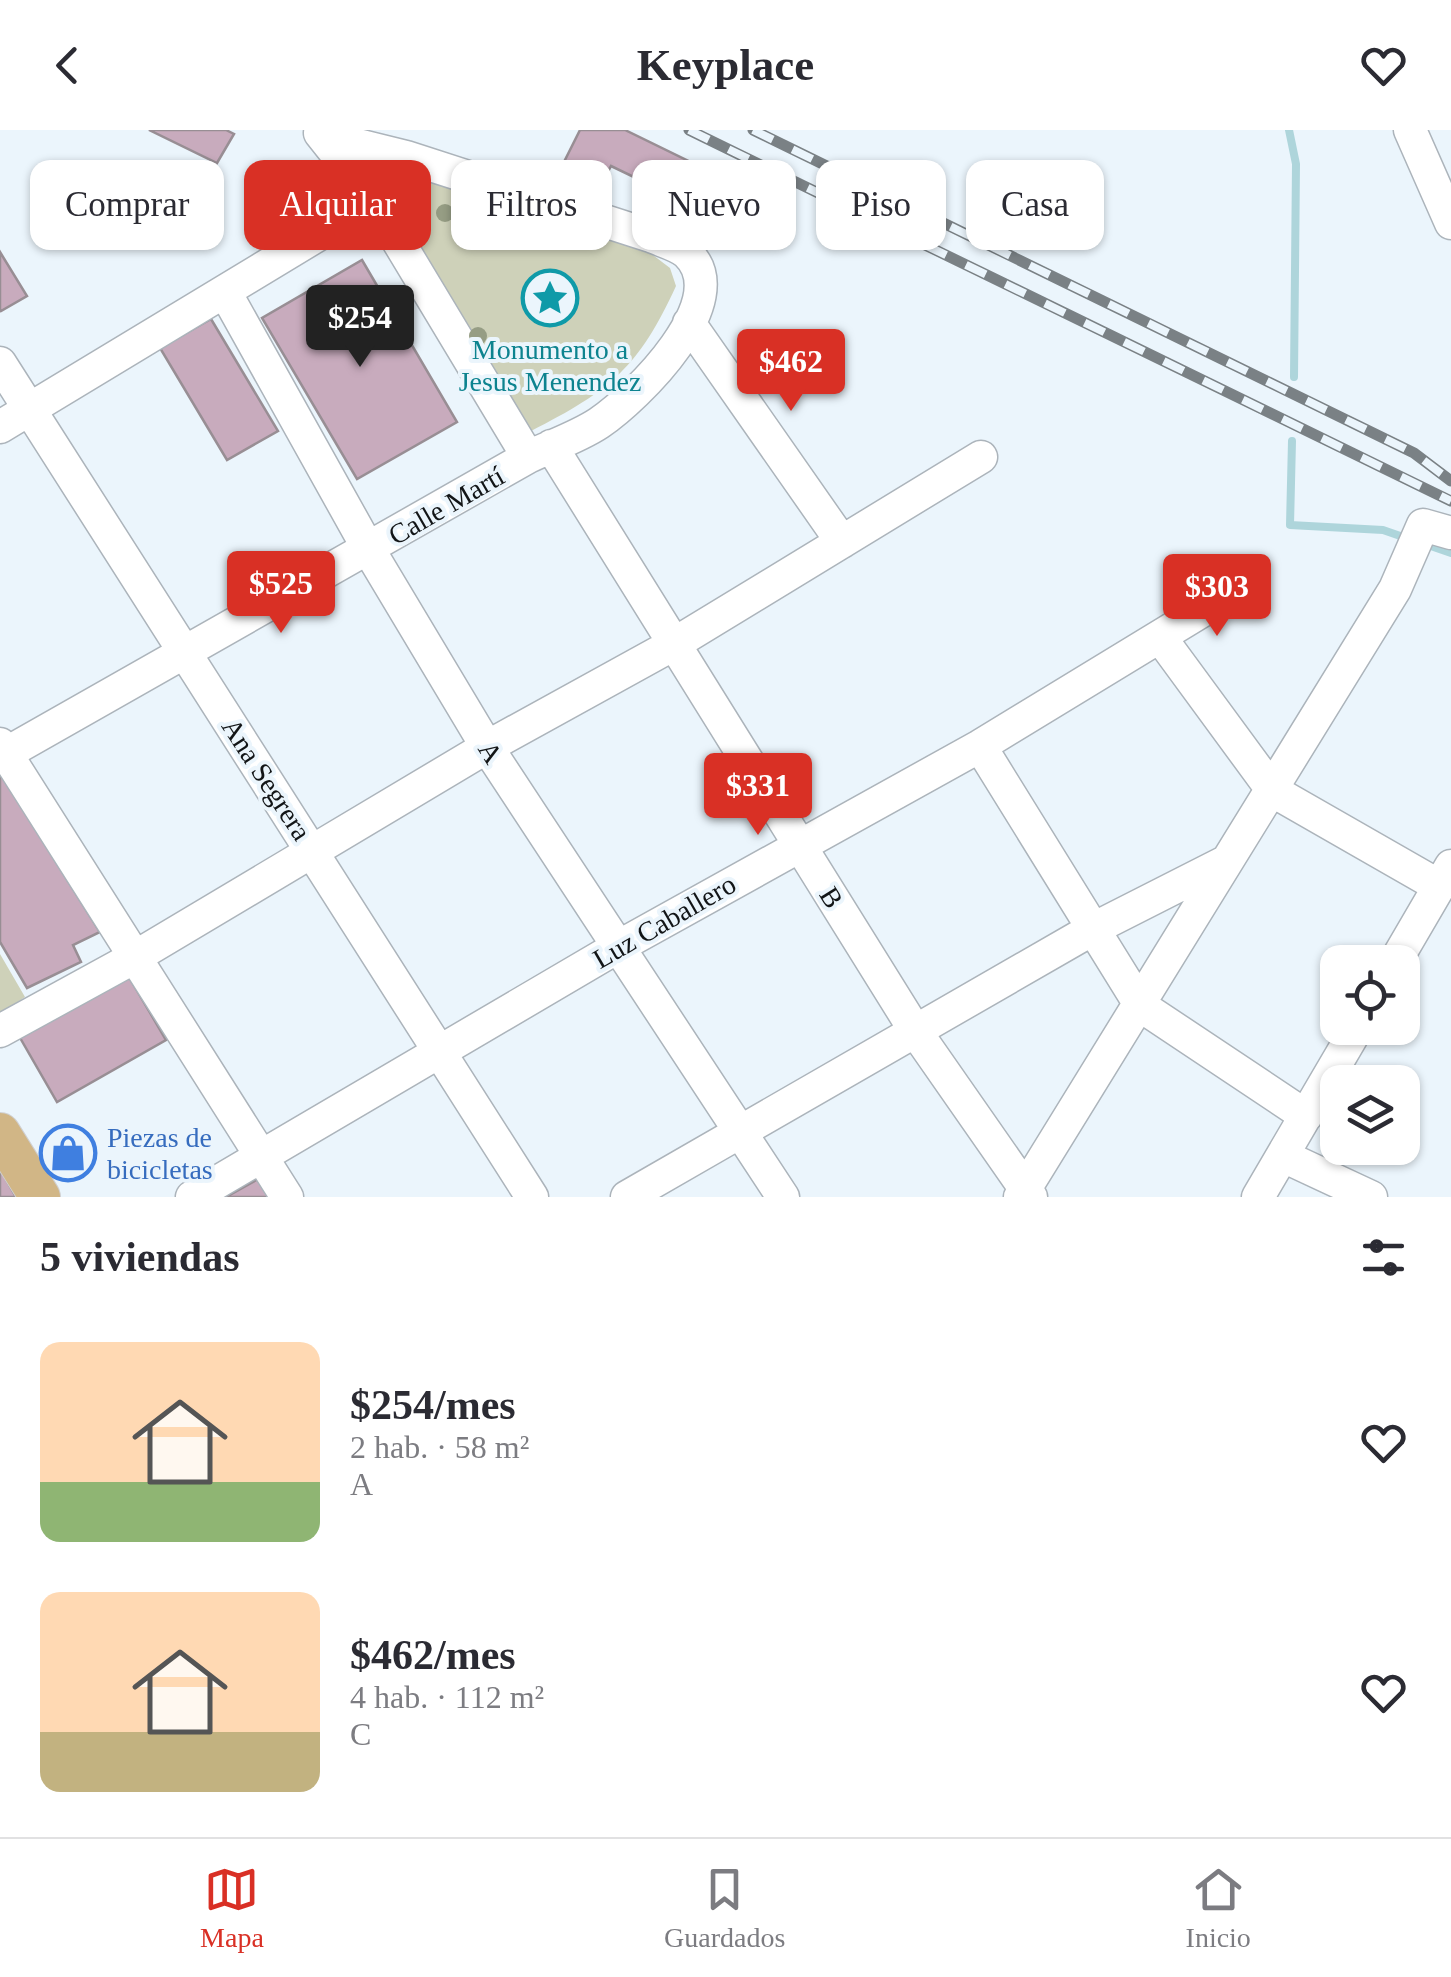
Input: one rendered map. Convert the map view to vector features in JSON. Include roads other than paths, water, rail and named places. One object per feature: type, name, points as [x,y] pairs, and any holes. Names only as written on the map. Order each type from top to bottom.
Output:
[{"type":"main road","points":[[0,1133],[40,1197]]},
{"type":"street","points":[[1410,130],[1451,223]]},
{"type":"street","points":[[320,133],[652,236],[687,253],[700,275],[694,313],[842,542]]},
{"type":"street","name":"B","points":[[320,133],[341,160]]},
{"type":"street","points":[[0,426],[294,250]]},
{"type":"street","name":"B","points":[[407,250],[674,644],[916,1032],[1025,1195]]},
{"type":"street","name":"A","points":[[225,292],[369,550],[488,747],[616,948],[783,1197]]},
{"type":"street","name":"Calle Martí","points":[[2,752],[188,654],[540,451],[596,425],[646,386],[694,313]]},
{"type":"street","name":"Ana Segrera","points":[[0,363],[532,1197]]},
{"type":"street","points":[[0,1031],[135,957],[488,747],[674,644],[981,456]]},
{"type":"street","points":[[1025,1195],[1427,535]]},
{"type":"street","name":"Luz Caballero","points":[[192,1197],[616,948],[980,746],[1241,588]]},
{"type":"street","points":[[1160,637],[1274,791],[1445,876],[1404,945]]},
{"type":"street","points":[[980,746],[1141,1006],[1306,1116]]},
{"type":"street","points":[[2,752],[287,1197]]},
{"type":"street","points":[[627,1197],[1092,930],[1225,862]]},
{"type":"street","points":[[1258,1197],[1347,1045]]},
{"type":"street","points":[[1283,1156],[1371,1197]]},
{"type":"waterway","points":[[1289,130],[1296,164],[1294,377]]},
{"type":"waterway","points":[[1292,441],[1290,525],[1383,530],[1409,539]]},
{"type":"waterway","points":[[1422,543],[1451,553]]},
{"type":"railway","points":[[689,130],[1451,501]]},
{"type":"railway","points":[[753,130],[1414,453],[1451,481]]},
{"type":"place","name":"Monumento a Jesus Menendez","points":[[550,298]]},
{"type":"place","name":"Piezas de bicicletas","points":[[68,1153]]}]
